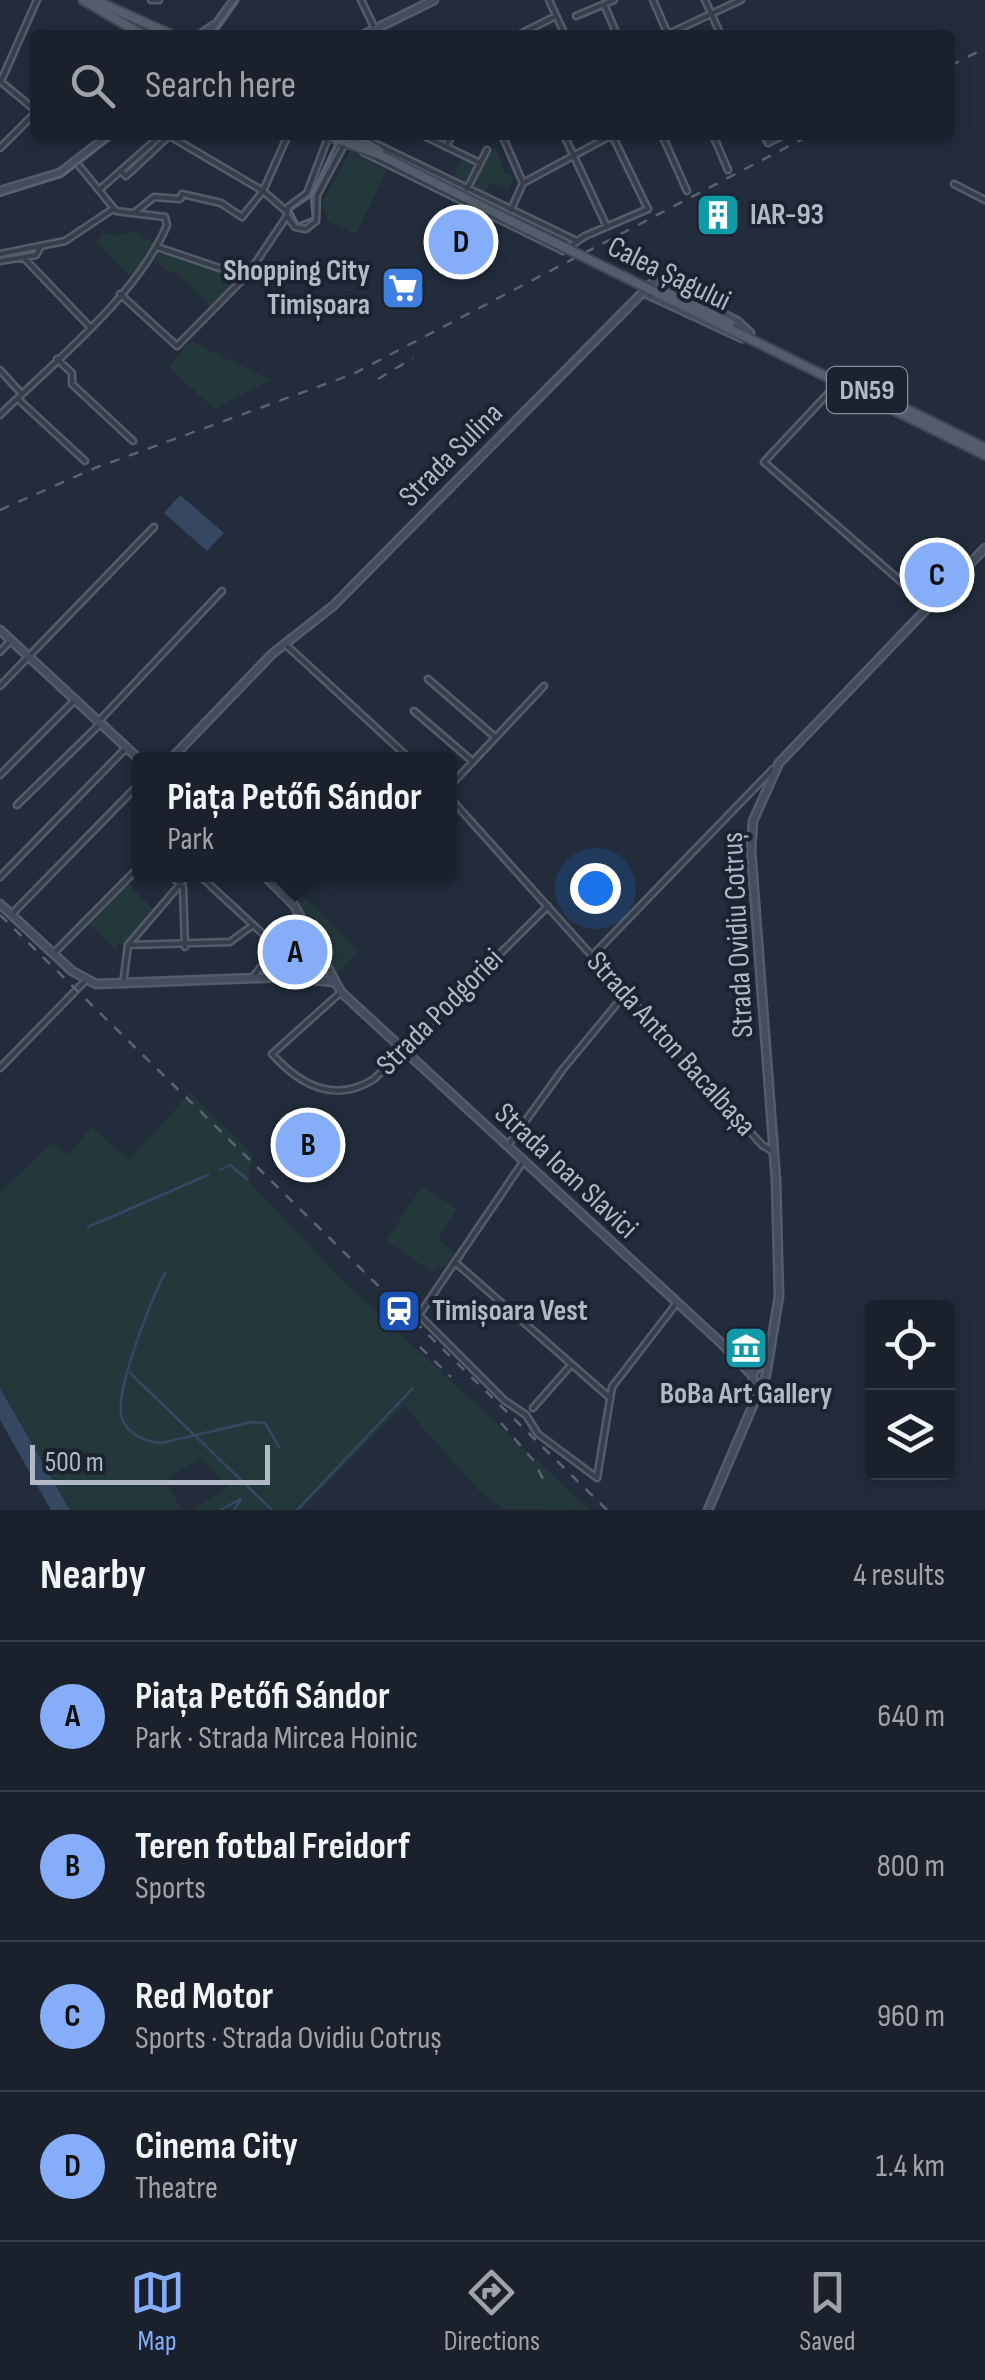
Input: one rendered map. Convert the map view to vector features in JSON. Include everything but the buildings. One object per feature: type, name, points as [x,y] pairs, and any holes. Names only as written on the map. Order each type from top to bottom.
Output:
[{"type":"main road","points":[[83,0],[134,30]]},
{"type":"main road","points":[[96,0],[161,30]]},
{"type":"main road","points":[[212,30],[234,0]]},
{"type":"main road","points":[[375,29],[434,0]]},
{"type":"main road","points":[[207,30],[218,22]]},
{"type":"main road","points":[[0,191],[39,182],[76,162],[103,140]]},
{"type":"main road","name":"Calea Șagului","points":[[334,140],[344,145],[361,145]]},
{"type":"main road","name":"Calea Șagului","points":[[344,145],[348,140]]},
{"type":"main road","name":"Calea Șagului","points":[[356,140],[985,452]]},
{"type":"main road","name":"Strada Sulina","points":[[178,752],[285,644],[333,606],[643,292],[656,287]]},
{"type":"main road","name":"Calea Șagului","points":[[643,292],[726,332],[751,336],[834,383],[985,452]]},
{"type":"main road","name":"Strada Ovidiu Cotruș","points":[[708,1510],[772,1347],[780,1260],[751,850],[753,821],[776,768],[985,548]]},
{"type":"main road","points":[[0,630],[132,753]]},
{"type":"main road","name":"Strada Ioan Slavici","points":[[271,882],[301,918],[341,992],[752,1374]]},
{"type":"main road","points":[[0,904],[86,980],[123,984],[252,978],[334,982]]},
{"type":"main road","points":[[755,1398],[752,1374],[772,1347]]},
{"type":"street","points":[[30,107],[0,81],[37,0]]},
{"type":"street","points":[[151,0],[160,0]]},
{"type":"street","points":[[361,0],[375,29]]},
{"type":"street","points":[[549,0],[563,30]]},
{"type":"street","points":[[576,16],[614,0]]},
{"type":"street","points":[[653,0],[666,30]]},
{"type":"street","points":[[705,0],[719,30]]},
{"type":"street","points":[[678,30],[740,0]]},
{"type":"street","points":[[604,4],[616,30]]},
{"type":"street","points":[[528,30],[556,16]]},
{"type":"street","points":[[0,148],[30,116]]},
{"type":"street","points":[[123,174],[156,140]]},
{"type":"street","points":[[98,190],[163,140]]},
{"type":"street","points":[[177,140],[263,191],[278,203],[292,226]]},
{"type":"street","points":[[134,213],[156,196],[180,200],[182,194],[221,203],[242,217],[263,191],[286,140]]},
{"type":"street","points":[[278,203],[290,204],[302,198],[319,167],[325,140]]},
{"type":"street","points":[[432,140],[480,163]]},
{"type":"street","points":[[446,147],[450,140]]},
{"type":"street","points":[[504,140],[523,183]]},
{"type":"street","points":[[566,140],[607,227]]},
{"type":"street","points":[[505,213],[523,183],[602,140]]},
{"type":"street","points":[[578,241],[648,210],[614,140]]},
{"type":"street","points":[[664,140],[687,191]]},
{"type":"street","points":[[715,140],[728,170]]},
{"type":"street","points":[[277,229],[311,226],[318,218],[316,205],[344,145]]},
{"type":"street","name":"Calea Șagului","points":[[361,145],[468,189],[505,213],[578,241]]},
{"type":"street","name":"Calea Șagului","points":[[361,145],[562,251],[578,241]]},
{"type":"street","points":[[468,189],[487,150]]},
{"type":"street","points":[[0,415],[120,294],[157,248],[167,219],[113,209],[76,162]]},
{"type":"street","points":[[954,184],[985,200]]},
{"type":"street","points":[[302,198],[316,205]]},
{"type":"street","points":[[120,294],[177,346],[244,277],[290,204]]},
{"type":"street","points":[[0,258],[75,237],[113,209]]},
{"type":"street","points":[[538,239],[546,236],[544,226]]},
{"type":"street","points":[[0,258],[24,258],[38,254],[40,248]]},
{"type":"street","points":[[157,248],[244,277]]},
{"type":"street","points":[[24,258],[88,328]]},
{"type":"street","points":[[56,359],[72,373],[72,384],[134,441]]},
{"type":"street","points":[[0,370],[19,396],[85,461]]},
{"type":"street","points":[[834,383],[764,460],[794,491],[929,606]]},
{"type":"street","points":[[0,686],[154,527]]},
{"type":"street","points":[[17,805],[222,591]]},
{"type":"street","points":[[0,652],[11,640]]},
{"type":"street","points":[[285,644],[403,752]]},
{"type":"street","points":[[428,679],[495,736]]},
{"type":"street","points":[[457,778],[544,686]]},
{"type":"street","points":[[0,776],[74,700]]},
{"type":"street","points":[[414,711],[472,761]]},
{"type":"street","points":[[0,877],[126,748]]},
{"type":"street","points":[[592,956],[776,768]]},
{"type":"street","points":[[754,788],[764,795]]},
{"type":"street","points":[[11,915],[132,791]]},
{"type":"street","name":"Strada Anton Bacalbașa","points":[[457,806],[762,1145],[774,1152]]},
{"type":"street","points":[[53,954],[132,874]]},
{"type":"street","points":[[207,882],[276,946]]},
{"type":"street","points":[[282,892],[293,882]]},
{"type":"street","points":[[123,984],[128,946],[180,884]]},
{"type":"street","points":[[180,884],[185,947]]},
{"type":"street","name":"Strada Podgoriei","points":[[341,992],[272,1054],[301,1082],[339,1091],[368,1082],[548,906]]},
{"type":"street","points":[[252,978],[301,918]]},
{"type":"street","points":[[128,946],[185,947],[234,942],[254,925]]},
{"type":"street","points":[[0,1068],[86,980]]},
{"type":"street","points":[[506,1146],[626,994]]},
{"type":"street","points":[[523,1162],[419,1316],[504,1400],[526,1416],[538,1434],[597,1478],[614,1381],[676,1304]]},
{"type":"street","points":[[456,1263],[609,1397]]},
{"type":"street","points":[[533,1408],[570,1366]]},
{"type":"green space","points":[[496,149],[505,173],[514,177],[508,190],[490,182],[484,197],[452,181],[464,156],[480,163],[487,150]]},
{"type":"green space","points":[[350,151],[387,170],[356,234],[328,221],[322,203]]},
{"type":"green space","points":[[131,231],[157,244],[131,278],[96,242],[103,233],[118,236]]},
{"type":"green space","points":[[159,253],[238,279],[212,307],[181,277],[153,262]]},
{"type":"green space","points":[[190,341],[271,380],[214,409],[169,367]]},
{"type":"green space","points":[[127,882],[154,910],[124,944],[117,944],[116,950],[87,923]]},
{"type":"green space","points":[[295,888],[358,951],[334,978],[323,948],[331,942],[327,936],[315,939],[289,895]]},
{"type":"green space","points":[[301,924],[325,979],[259,970]]},
{"type":"green space","points":[[190,1093],[253,1155],[248,1180],[339,1277],[590,1510],[503,1509],[481,1493],[404,1406],[301,1510],[190,1510],[228,1488],[202,1458],[164,1480],[182,1510],[71,1510],[0,1388],[0,1192],[53,1143],[67,1155],[92,1127],[129,1160]]},
{"type":"green space","points":[[323,1113],[341,1128],[343,1143],[295,1179],[287,1178],[270,1151]]},
{"type":"green space","points":[[422,1186],[457,1209],[438,1239],[457,1253],[451,1263],[432,1272],[386,1241]]},
{"type":"water","points":[[180,495],[224,533],[207,551],[164,513]]},
{"type":"water","points":[[0,1388],[70,1510],[51,1510],[0,1420]]},
{"type":"waterway","points":[[220,1170],[230,1165],[247,1179]]},
{"type":"waterway","points":[[88,1227],[208,1175]]},
{"type":"waterway","points":[[165,1273],[128,1368],[121,1406],[125,1425],[138,1437],[161,1443],[252,1422],[265,1423],[279,1447]]},
{"type":"waterway","points":[[130,1373],[272,1510]]},
{"type":"waterway","points":[[297,1510],[413,1388]]},
{"type":"waterway","points":[[220,1510],[241,1499]]},
{"type":"waterway","points":[[234,1510],[240,1501]]},
{"type":"tram line","points":[[216,30],[238,0]]},
{"type":"tram line","points":[[0,196],[62,176],[109,140]]},
{"type":"tram line","points":[[334,140],[310,197],[291,210],[298,224],[313,218],[311,197],[336,140]]},
{"type":"railway","points":[[955,63],[985,48]]},
{"type":"railway","points":[[0,510],[95,468],[353,374],[800,140]]},
{"type":"railway","points":[[378,379],[413,358]]},
{"type":"railway","points":[[0,915],[607,1510]]},
{"type":"railway","points":[[420,1347],[451,1377]]},
{"type":"railway","points":[[501,1423],[534,1461],[547,1487]]},
{"type":"place","name":"IAR-93","points":[[718,215]]},
{"type":"place","name":"Cinema City","points":[[461,242]]},
{"type":"place","name":"Shopping City Timișoara","points":[[403,288]]},
{"type":"place","name":"Red Motor","points":[[937,575]]},
{"type":"place","name":"Piața Petőfi Sándor","points":[[295,952]]},
{"type":"place","name":"Teren fotbal Freidorf","points":[[308,1145]]},
{"type":"place","name":"Timișoara Vest","points":[[399,1311]]},
{"type":"place","name":"BoBa Art Gallery","points":[[746,1348]]}]
